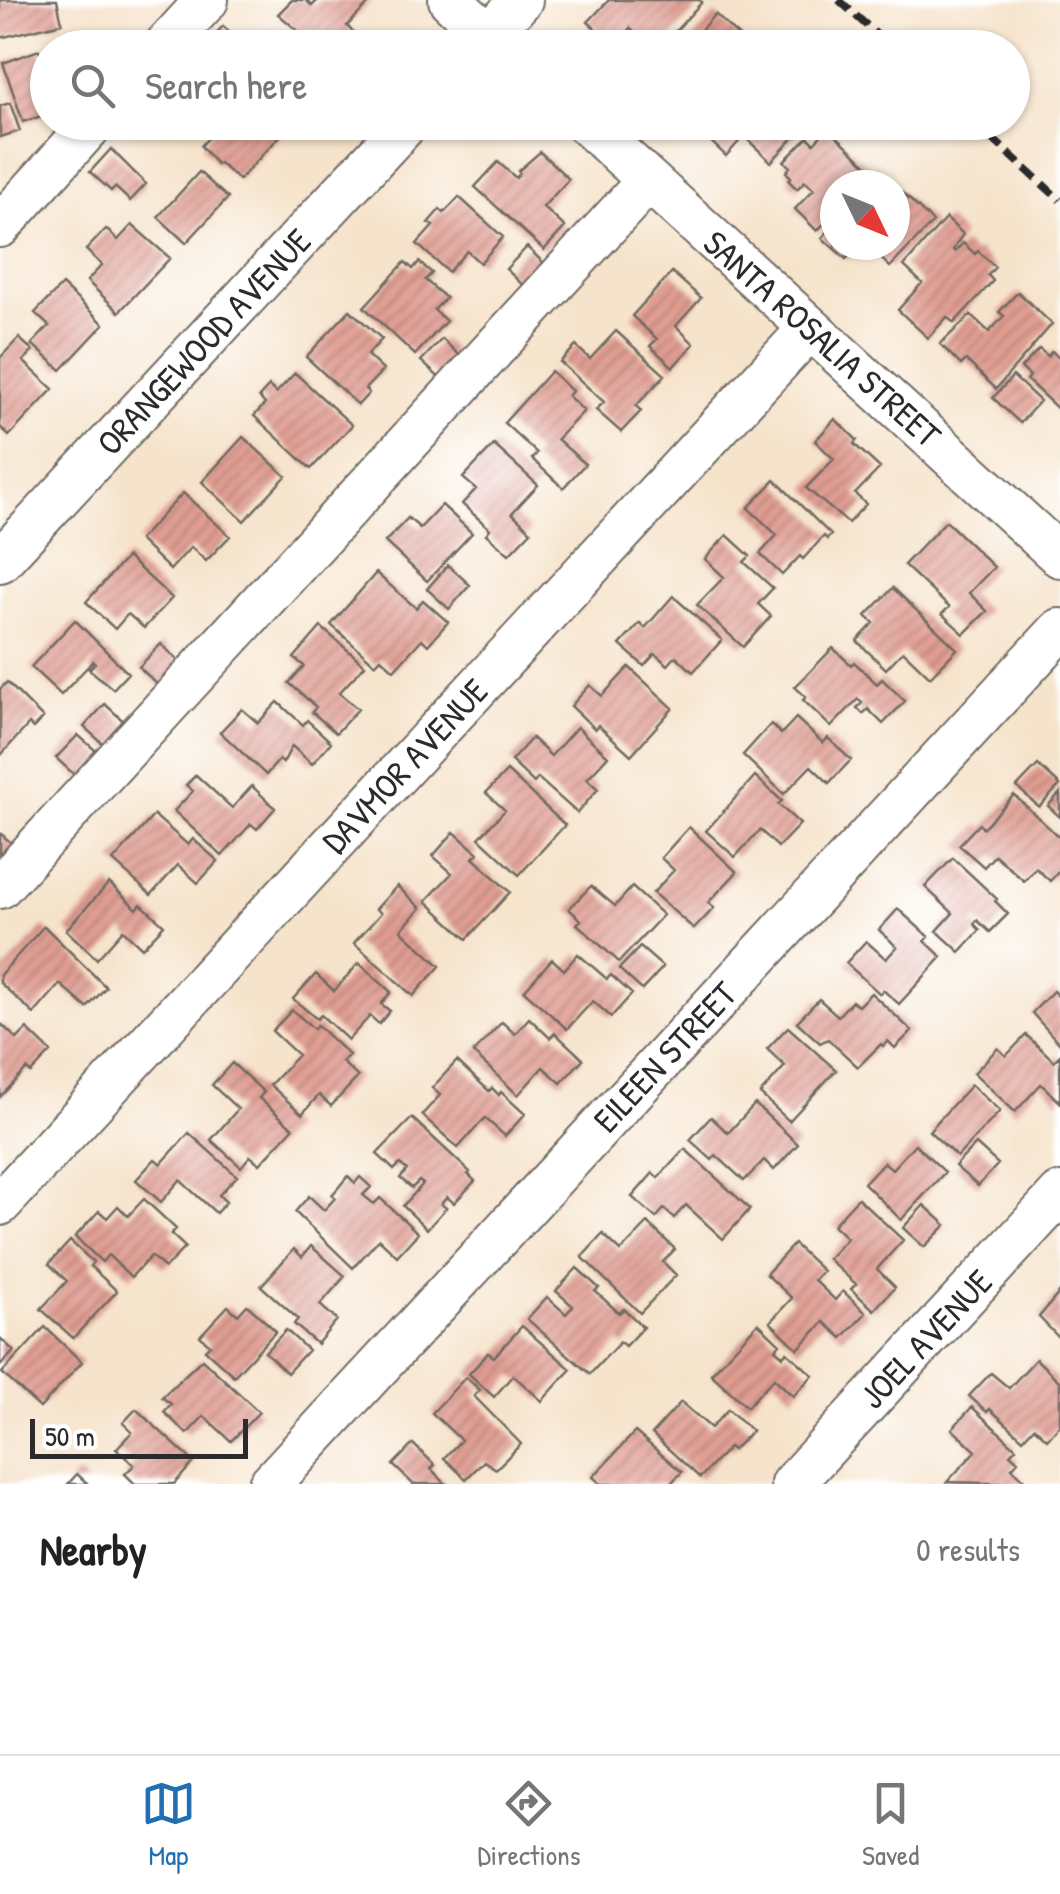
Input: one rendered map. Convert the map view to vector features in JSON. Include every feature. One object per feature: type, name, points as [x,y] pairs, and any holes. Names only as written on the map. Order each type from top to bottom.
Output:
[{"type":"street","points":[[180,30],[207,0]]},
{"type":"street","points":[[450,0],[477,30]]},
{"type":"street","points":[[500,30],[522,0]]},
{"type":"street","points":[[0,226],[78,140]]},
{"type":"street","name":"ORANGEWOOD AVENUE","points":[[0,561],[391,140]]},
{"type":"street","name":"SANTA ROSALIA STREET","points":[[604,140],[1060,556]]},
{"type":"street","points":[[0,887],[648,180]]},
{"type":"street","name":"DAVMOR AVENUE","points":[[0,1204],[810,328]]},
{"type":"street","name":"EILEEN STREET","points":[[270,1484],[1060,630]]},
{"type":"street","name":"JOEL AVENUE","points":[[792,1484],[1060,1194]]},
{"type":"building","points":[[0,0],[57,0],[62,23],[0,38]]},
{"type":"building","points":[[292,0],[306,0],[312,6],[318,0],[372,0],[347,26],[351,30],[297,30],[278,14]]},
{"type":"building","points":[[609,0],[702,2],[676,30],[597,30],[588,22]]},
{"type":"building","points":[[715,14],[732,30],[701,30]]},
{"type":"building","points":[[30,53],[30,120],[23,122],[3,63]]},
{"type":"building","points":[[10,103],[20,131],[0,137],[0,106]]},
{"type":"building","points":[[206,140],[276,140],[239,180],[217,165],[201,146]]},
{"type":"building","points":[[709,140],[740,140],[726,156]]},
{"type":"building","points":[[748,140],[791,140],[771,162]]},
{"type":"building","points":[[805,140],[841,140],[868,166],[864,170],[820,170],[817,231],[795,209],[814,189],[805,181],[797,189],[788,180],[791,177],[786,172],[790,167],[784,161]]},
{"type":"building","points":[[111,149],[146,184],[130,201],[115,187],[111,191],[90,172]]},
{"type":"building","points":[[540,152],[569,179],[543,207],[565,227],[544,250],[475,187],[498,162],[516,178],[518,171]]},
{"type":"building","points":[[199,172],[228,198],[186,243],[158,217]]},
{"type":"building","points":[[459,197],[503,237],[480,263],[467,251],[448,272],[417,244],[433,226],[428,223],[440,209],[444,213]]},
{"type":"building","points":[[910,200],[933,222],[910,246]]},
{"type":"building","points":[[946,218],[963,234],[953,250],[963,243],[975,254],[978,251],[995,267],[988,275],[993,281],[954,323],[947,317],[928,338],[898,310],[922,283],[904,266]]},
{"type":"building","points":[[132,225],[170,258],[119,312],[87,281],[102,265],[86,250],[106,229],[118,240]]},
{"type":"building","points":[[527,247],[552,271],[531,293],[506,269]]},
{"type":"building","points":[[405,262],[413,269],[419,262],[432,273],[425,280],[446,298],[434,310],[446,321],[415,355],[364,307]]},
{"type":"building","points":[[672,272],[701,298],[676,326],[694,344],[673,367],[650,346],[657,339],[632,316]]},
{"type":"building","points":[[62,285],[104,324],[61,370],[32,344],[49,326],[35,313]]},
{"type":"building","points":[[1018,292],[1052,324],[996,389],[966,360],[961,365],[940,344],[971,315],[989,332],[1004,316],[999,312]]},
{"type":"building","points":[[350,310],[382,339],[367,355],[383,370],[365,389],[369,393],[358,405],[306,357]]},
{"type":"building","points":[[616,331],[665,375],[636,406],[641,411],[621,432],[596,410],[604,402],[560,362],[576,346],[590,359]]},
{"type":"building","points":[[19,338],[33,351],[23,361],[53,389],[9,436],[0,427],[0,358]]},
{"type":"building","points":[[442,339],[467,362],[446,384],[421,361]]},
{"type":"building","points":[[1039,349],[1048,356],[1052,351],[1060,359],[1060,411],[1027,380],[1030,376],[1021,368]]},
{"type":"building","points":[[551,371],[572,391],[568,396],[584,411],[557,439],[585,464],[563,488],[532,459],[537,453],[504,423]]},
{"type":"building","points":[[295,373],[352,425],[311,469],[254,416],[265,404],[259,397],[269,386],[276,393]]},
{"type":"building","points":[[1013,376],[1040,401],[1020,423],[993,398]]},
{"type":"building","points":[[835,419],[880,468],[855,494],[866,504],[848,523],[806,488],[834,459],[815,441]]},
{"type":"building","points":[[243,437],[286,476],[244,521],[202,482]]},
{"type":"building","points":[[494,445],[538,485],[512,513],[531,531],[509,554],[486,534],[490,529],[462,504],[476,489],[463,478]]},
{"type":"building","points":[[775,480],[831,535],[827,539],[824,536],[782,575],[760,554],[777,535],[748,508]]},
{"type":"building","points":[[183,493],[230,536],[206,561],[191,547],[170,570],[139,540]]},
{"type":"building","points":[[442,505],[472,533],[427,581],[385,542],[408,518],[420,528]]},
{"type":"building","points":[[946,521],[994,567],[969,593],[987,611],[964,634],[942,614],[949,607],[904,565]]},
{"type":"building","points":[[727,535],[750,556],[744,562],[773,588],[758,604],[771,616],[743,647],[697,605],[724,577],[705,559]]},
{"type":"building","points":[[127,557],[172,598],[144,628],[128,614],[115,629],[86,602]]},
{"type":"building","points":[[448,565],[470,585],[449,609],[427,589]]},
{"type":"building","points":[[376,573],[416,608],[423,600],[448,622],[428,645],[422,639],[394,670],[381,658],[375,664],[331,625]]},
{"type":"building","points":[[893,588],[957,649],[930,677],[903,651],[886,669],[857,641],[874,623],[866,616]]},
{"type":"building","points":[[673,596],[722,640],[693,672],[676,656],[668,665],[655,654],[644,666],[620,645],[640,623],[645,628]]},
{"type":"building","points":[[75,620],[128,673],[113,689],[89,669],[93,661],[61,695],[31,667]]},
{"type":"building","points":[[321,627],[365,665],[339,693],[358,709],[336,733],[312,712],[316,707],[289,683],[304,666],[294,658]]},
{"type":"building","points":[[161,644],[186,668],[164,691],[139,667]]},
{"type":"building","points":[[833,648],[877,684],[882,679],[905,701],[883,724],[868,709],[863,714],[857,708],[862,703],[858,699],[831,727],[803,700],[806,697],[795,687]]},
{"type":"building","points":[[629,667],[673,708],[631,755],[571,706],[590,685],[602,696]]},
{"type":"building","points":[[7,682],[43,718],[33,728],[29,724],[0,756],[0,689]]},
{"type":"building","points":[[278,702],[303,725],[307,720],[331,742],[312,764],[292,746],[283,763],[279,760],[266,775],[220,732],[242,709],[258,723]]},
{"type":"building","points":[[105,704],[131,728],[110,750],[84,727]]},
{"type":"building","points":[[796,718],[823,743],[828,738],[851,760],[829,783],[811,766],[784,794],[743,755],[771,724],[781,734]]},
{"type":"building","points":[[577,727],[608,756],[587,779],[598,789],[577,813],[538,778],[534,783],[511,761],[532,738],[551,756]]},
{"type":"building","points":[[78,735],[103,757],[81,781],[56,758]]},
{"type":"building","points":[[1038,765],[1060,785],[1039,807],[1017,787]]},
{"type":"building","points":[[507,771],[565,825],[519,875],[479,838],[505,810],[486,793]]},
{"type":"building","points":[[196,775],[232,808],[252,786],[275,808],[257,829],[251,824],[222,856],[174,811],[193,791],[186,785]]},
{"type":"building","points":[[755,776],[800,824],[778,847],[760,830],[735,857],[706,831]]},
{"type":"building","points":[[1060,793],[1060,817],[1048,806]]},
{"type":"building","points":[[1014,795],[1060,838],[1060,870],[1050,881],[1036,868],[1024,881],[995,855],[984,867],[959,845],[979,824],[983,828]]},
{"type":"building","points":[[154,815],[188,845],[193,839],[218,861],[198,883],[178,865],[151,895],[113,861]]},
{"type":"building","points":[[689,827],[737,872],[708,903],[714,908],[694,929],[653,893],[674,870],[661,858]]},
{"type":"building","points":[[454,832],[478,853],[473,858],[510,892],[467,939],[426,901],[452,873],[433,856]]},
{"type":"building","points":[[0,833],[18,849],[0,868]]},
{"type":"building","points":[[953,858],[1008,914],[990,932],[977,920],[974,924],[980,930],[960,952],[937,931],[953,913],[925,887]]},
{"type":"building","points":[[109,883],[137,909],[141,904],[164,925],[142,948],[123,930],[97,959],[66,930]]},
{"type":"building","points":[[397,886],[421,908],[401,930],[440,966],[413,996],[354,943],[381,913],[376,909]]},
{"type":"building","points":[[591,886],[615,906],[632,887],[663,915],[619,962],[577,924],[581,920],[569,909]]},
{"type":"building","points":[[898,909],[929,937],[925,941],[942,957],[899,1004],[883,990],[880,994],[846,963],[866,941],[886,959],[897,947],[879,930]]},
{"type":"building","points":[[44,926],[106,987],[87,1008],[60,984],[34,1014],[0,983],[0,975]]},
{"type":"building","points":[[640,947],[663,967],[642,990],[619,969]]},
{"type":"building","points":[[578,954],[632,994],[611,1017],[593,1001],[567,1029],[524,991],[552,959],[564,970]]},
{"type":"building","points":[[359,963],[391,992],[381,1004],[390,1011],[379,1024],[370,1016],[348,1040],[321,1015],[317,1019],[293,999],[316,974],[334,991]]},
{"type":"building","points":[[1053,991],[1060,998],[1060,1044],[1032,1013]]},
{"type":"building","points":[[871,993],[912,1031],[895,1048],[888,1041],[881,1044],[858,1067],[828,1039],[820,1043],[797,1022],[819,999],[838,1016],[852,1001],[858,1006]]},
{"type":"building","points":[[292,1010],[314,1029],[317,1025],[349,1055],[342,1062],[358,1077],[331,1106],[319,1095],[302,1114],[270,1085],[298,1055],[272,1031]]},
{"type":"building","points":[[529,1018],[550,1038],[555,1033],[583,1059],[561,1083],[543,1067],[518,1095],[473,1053],[502,1022],[515,1034]]},
{"type":"building","points":[[0,1023],[17,1039],[27,1029],[51,1052],[31,1073],[27,1069],[0,1097]]},
{"type":"building","points":[[788,1027],[836,1070],[789,1121],[760,1094],[785,1066],[767,1049]]},
{"type":"building","points":[[1026,1035],[1054,1061],[1060,1055],[1060,1102],[1041,1084],[1015,1112],[974,1073],[998,1048],[1006,1056]]},
{"type":"building","points":[[457,1061],[489,1091],[492,1088],[499,1095],[501,1092],[525,1114],[505,1136],[485,1118],[458,1148],[422,1115],[440,1095],[432,1088]]},
{"type":"building","points":[[232,1063],[264,1092],[259,1098],[293,1128],[260,1164],[250,1156],[241,1167],[211,1140],[238,1109],[212,1085]]},
{"type":"building","points":[[971,1085],[1000,1111],[957,1157],[929,1131]]},
{"type":"building","points":[[755,1104],[798,1144],[774,1170],[764,1160],[744,1181],[716,1155],[712,1160],[690,1140],[711,1117],[728,1133]]},
{"type":"building","points":[[412,1118],[475,1181],[454,1203],[447,1197],[441,1204],[446,1208],[427,1229],[403,1206],[423,1184],[419,1181],[412,1188],[400,1178],[407,1170],[400,1164],[394,1170],[377,1154]]},
{"type":"building","points":[[189,1133],[237,1176],[219,1195],[226,1202],[216,1213],[180,1180],[161,1202],[136,1180],[155,1159],[161,1164]]},
{"type":"building","points":[[915,1144],[945,1172],[901,1220],[864,1183],[884,1162],[892,1169]]},
{"type":"building","points":[[976,1144],[998,1164],[978,1186],[955,1166]]},
{"type":"building","points":[[685,1149],[750,1209],[723,1239],[686,1205],[674,1218],[664,1209],[656,1218],[632,1197],[653,1173],[658,1178]]},
{"type":"building","points":[[348,1176],[355,1183],[360,1177],[371,1187],[363,1195],[374,1204],[380,1198],[418,1233],[397,1256],[379,1239],[353,1268],[295,1212],[309,1196],[324,1210]]},
{"type":"building","points":[[858,1198],[903,1240],[877,1269],[895,1287],[874,1310],[851,1289],[856,1284],[828,1259],[847,1238],[833,1225]]},
{"type":"building","points":[[144,1199],[176,1229],[171,1234],[185,1247],[165,1268],[151,1256],[131,1277],[108,1255],[102,1262],[75,1237],[99,1211],[107,1218],[118,1206],[128,1216]]},
{"type":"building","points":[[924,1205],[946,1225],[924,1247],[903,1228]]},
{"type":"building","points":[[648,1223],[675,1249],[663,1262],[676,1275],[640,1313],[582,1257],[603,1234],[621,1251]]},
{"type":"building","points":[[70,1241],[117,1291],[73,1338],[41,1309],[67,1281],[49,1264]]},
{"type":"building","points":[[794,1244],[823,1271],[814,1280],[835,1300],[843,1291],[866,1313],[842,1338],[824,1322],[798,1349],[770,1322],[792,1298],[766,1274]]},
{"type":"building","points":[[311,1246],[345,1276],[320,1305],[337,1320],[317,1344],[294,1324],[298,1319],[261,1286],[294,1249],[302,1257]]},
{"type":"building","points":[[577,1268],[619,1313],[624,1309],[643,1327],[625,1346],[620,1342],[590,1374],[527,1319],[547,1297],[566,1314],[573,1306],[556,1291]]},
{"type":"building","points":[[1060,1292],[1060,1339],[1039,1317]]},
{"type":"building","points":[[247,1305],[276,1331],[234,1376],[205,1350],[210,1345],[200,1336],[228,1306],[238,1315]]},
{"type":"building","points":[[758,1323],[780,1344],[775,1349],[783,1356],[787,1352],[813,1375],[793,1396],[774,1378],[747,1407],[711,1374]]},
{"type":"building","points":[[522,1326],[571,1369],[542,1401],[513,1375],[494,1397],[469,1374],[488,1353],[494,1357]]},
{"type":"building","points":[[45,1327],[82,1362],[40,1408],[2,1373]]},
{"type":"building","points":[[286,1330],[308,1350],[287,1373],[265,1352]]},
{"type":"building","points":[[0,1338],[14,1351],[0,1366]]},
{"type":"building","points":[[202,1359],[259,1412],[231,1441],[204,1416],[187,1434],[164,1412],[171,1404],[162,1397]]},
{"type":"building","points":[[1036,1359],[1060,1382],[1060,1425],[1047,1439],[1034,1427],[1023,1439],[969,1396],[991,1373],[1009,1388]]},
{"type":"building","points":[[466,1377],[480,1390],[474,1396],[521,1444],[496,1469],[484,1461],[466,1479],[444,1458],[461,1440],[432,1413]]},
{"type":"building","points":[[681,1402],[711,1428],[728,1409],[752,1431],[733,1450],[729,1447],[700,1478],[652,1434]]},
{"type":"building","points":[[972,1407],[1016,1448],[1010,1454],[1018,1461],[1012,1468],[1024,1480],[1020,1484],[947,1482],[976,1451],[952,1429]]},
{"type":"building","points":[[136,1409],[194,1462],[174,1484],[135,1484],[125,1474],[134,1465],[116,1449],[132,1432],[123,1423]]},
{"type":"building","points":[[635,1432],[682,1472],[670,1484],[601,1484],[593,1477]]},
{"type":"building","points":[[413,1444],[435,1465],[431,1469],[446,1484],[413,1484],[393,1465]]},
{"type":"building","points":[[77,1474],[88,1484],[68,1484]]},
{"type":"railway","points":[[839,0],[872,30]]},
{"type":"railway","points":[[994,140],[1060,200]]}]
